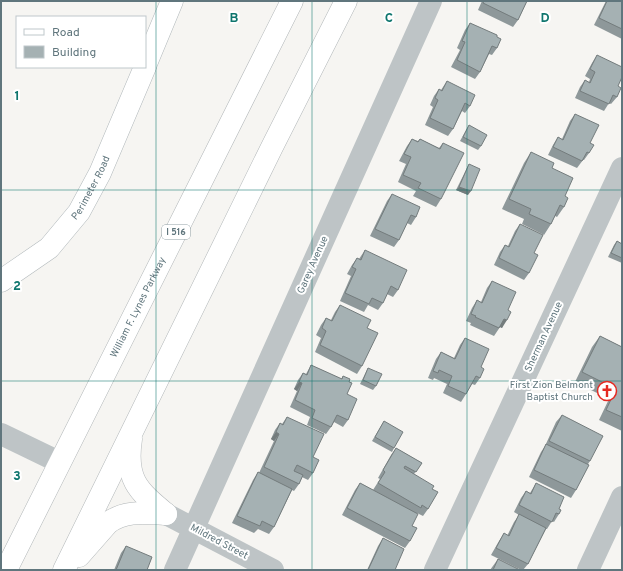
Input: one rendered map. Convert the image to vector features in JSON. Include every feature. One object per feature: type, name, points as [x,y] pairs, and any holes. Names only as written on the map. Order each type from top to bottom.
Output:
[{"type":"main road","name":"Perimeter Road","points":[[146,64],[172,1]]},
{"type":"main road","name":"William F. Lynes Parkway","points":[[6,570],[292,1]]},
{"type":"main road","points":[[65,570],[133,428],[346,1]]},
{"type":"main road","name":"Perimeter Road","points":[[1,282],[49,248],[79,212],[100,173],[144,68]]},
{"type":"main road","points":[[133,428],[129,455],[131,473],[134,481],[145,497],[166,514]]},
{"type":"main road","points":[[65,570],[113,519],[132,513],[166,514]]},
{"type":"street","name":"Garey Avenue","points":[[175,570],[195,529],[431,1]]},
{"type":"street","name":"Sherman Avenue","points":[[435,570],[622,168]]},
{"type":"street","points":[[3,439],[59,462]]},
{"type":"street","points":[[588,570],[622,497]]},
{"type":"street","name":"Mildred Street","points":[[166,514],[273,570]]},
{"type":"building","points":[[484,1],[527,1],[518,20],[483,3]]},
{"type":"building","points":[[607,1],[622,1],[622,29],[599,18]]},
{"type":"building","points":[[470,23],[497,35],[497,37],[501,39],[497,48],[492,46],[480,72],[457,60],[465,42],[462,41]]},
{"type":"building","points":[[597,55],[622,67],[622,77],[618,86],[621,88],[617,97],[613,95],[609,104],[580,91],[585,80],[590,83],[595,72],[590,69]]},
{"type":"building","points":[[447,81],[475,95],[470,106],[465,103],[453,129],[430,118],[438,100],[435,98],[439,89],[442,91]]},
{"type":"building","points":[[575,114],[599,125],[590,143],[594,145],[589,153],[587,152],[582,161],[553,147],[558,137],[563,140]]},
{"type":"building","points":[[469,125],[487,135],[481,146],[463,137]]},
{"type":"building","points":[[412,139],[418,142],[420,139],[440,149],[443,143],[464,153],[441,199],[418,188],[421,183],[403,175],[411,157],[404,154]]},
{"type":"building","points":[[531,152],[554,163],[552,168],[573,178],[565,196],[568,198],[564,207],[560,205],[551,224],[529,214],[531,209],[509,199]]},
{"type":"building","points":[[469,164],[480,169],[471,191],[459,187]]},
{"type":"building","points":[[392,194],[420,207],[416,217],[411,215],[399,240],[375,229]]},
{"type":"building","points":[[520,224],[543,235],[534,253],[538,255],[529,273],[499,258],[505,245],[509,247]]},
{"type":"building","points":[[617,241],[622,244],[622,258],[611,253]]},
{"type":"building","points":[[365,250],[407,270],[398,290],[391,286],[383,303],[372,298],[369,304],[345,293],[356,269],[352,267],[357,258],[361,260]]},
{"type":"building","points":[[492,281],[516,292],[508,310],[511,312],[507,320],[504,319],[499,328],[471,314],[477,300],[482,303]]},
{"type":"building","points":[[340,305],[371,320],[367,328],[378,333],[362,366],[320,345],[326,331],[322,328],[326,318],[332,321]]},
{"type":"building","name":"First Zion Belmont Baptist Church","points":[[600,336],[622,347],[622,417],[606,410],[616,389],[582,372]]},
{"type":"building","points":[[465,338],[489,349],[481,367],[484,369],[480,378],[476,376],[466,394],[448,386],[452,376],[439,370],[438,373],[433,371],[441,352],[455,359]]},
{"type":"building","points":[[311,365],[342,379],[343,376],[350,379],[349,382],[352,383],[347,394],[357,399],[348,420],[337,415],[331,427],[312,418],[315,410],[295,400],[302,383],[299,382],[303,373],[307,375]]},
{"type":"building","points":[[368,368],[382,374],[376,386],[363,380]]},
{"type":"building","points":[[562,415],[603,436],[590,461],[549,441]]},
{"type":"building","points":[[287,417],[324,434],[313,457],[319,460],[313,473],[297,465],[294,471],[303,475],[299,484],[264,467],[279,434],[276,432],[280,423],[283,425]]},
{"type":"building","points":[[384,421],[403,432],[394,448],[375,437]]},
{"type":"building","points":[[546,444],[589,465],[576,490],[534,470]]},
{"type":"building","points":[[396,448],[422,463],[416,472],[405,466],[404,468],[434,486],[432,489],[438,492],[428,509],[422,505],[421,508],[378,483],[385,472],[383,470]]},
{"type":"building","points":[[258,472],[292,489],[274,527],[262,521],[260,526],[237,516]]},
{"type":"building","points":[[360,483],[418,514],[412,526],[417,528],[410,541],[347,508]]},
{"type":"building","points":[[536,483],[564,497],[559,509],[561,510],[559,514],[556,513],[552,522],[519,505],[526,491],[531,494]]},
{"type":"building","points":[[519,514],[546,528],[528,564],[496,548],[504,533],[509,536]]},
{"type":"building","points":[[383,538],[404,549],[395,570],[368,570]]},
{"type":"building","points":[[126,546],[152,557],[147,570],[116,570]]},
{"type":"building","points":[[498,559],[518,569],[518,570],[493,570]]},
{"type":"place","name":"First Zion Belmont Baptist Church","points":[[607,391]]}]
